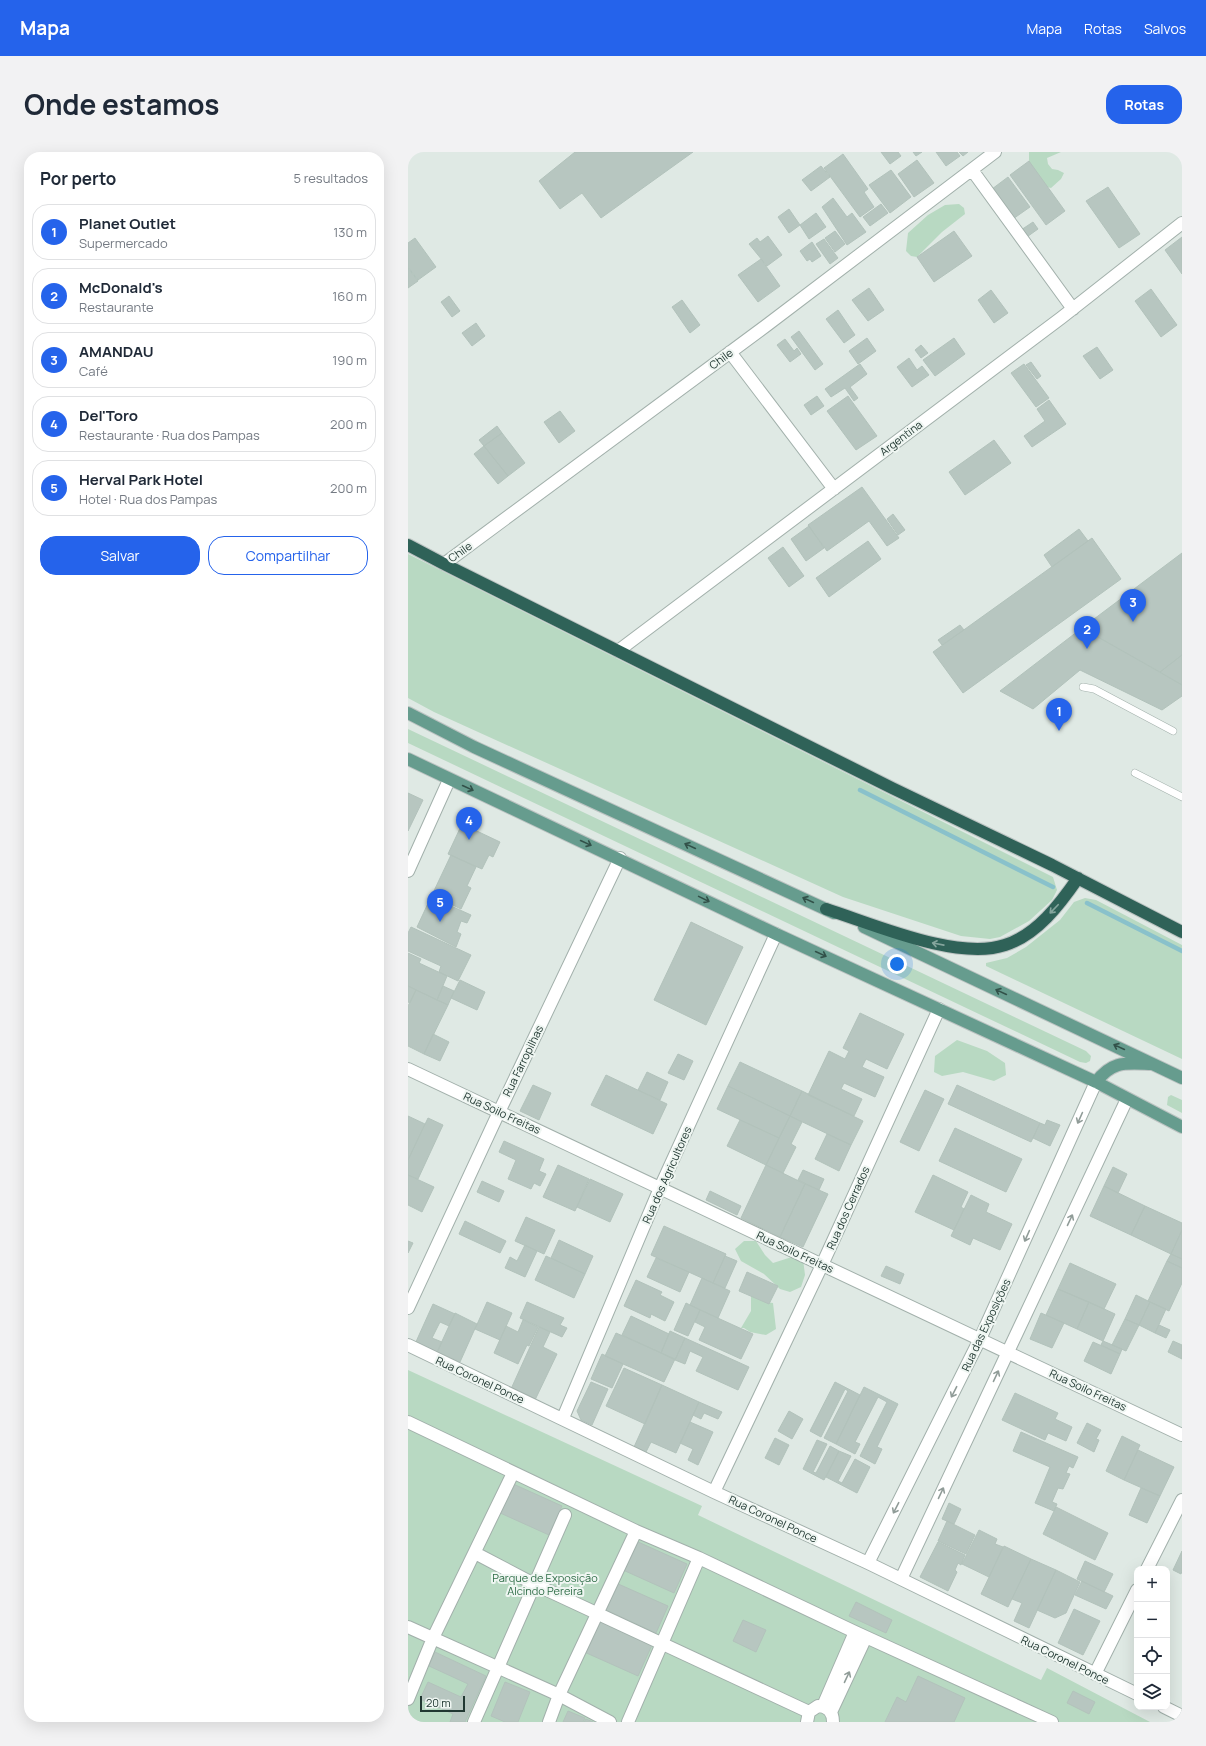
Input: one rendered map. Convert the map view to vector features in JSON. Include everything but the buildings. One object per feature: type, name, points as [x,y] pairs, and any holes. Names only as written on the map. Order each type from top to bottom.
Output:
[{"type":"highway","points":[[408,545],[892,788],[1078,878],[1182,932]]},
{"type":"highway","points":[[826,909],[928,942],[968,950],[988,949],[1006,945],[1021,937],[1040,923],[1063,900],[1078,878]]},
{"type":"main road","points":[[408,713],[474,747],[826,909],[1182,1078]]},
{"type":"main road","points":[[408,759],[450,780],[620,858],[776,934],[1096,1082],[1182,1127]]},
{"type":"main road","points":[[1096,1082],[1112,1066],[1132,1063],[1154,1064]]},
{"type":"street","name":"Chile","points":[[444,564],[730,352],[995,152]]},
{"type":"street","points":[[972,170],[1073,309]]},
{"type":"street","name":"Argentina","points":[[618,651],[1073,309],[1182,224]]},
{"type":"street","points":[[730,352],[834,489]]},
{"type":"street","points":[[408,871],[450,780]]},
{"type":"street","name":"Rua Farropilhas","points":[[408,1308],[499,1112],[620,858]]},
{"type":"street","name":"Rua dos Agricultores","points":[[563,1418],[660,1188],[776,934]]},
{"type":"street","name":"Rua dos Cerrados","points":[[714,1492],[822,1265],[939,1009]]},
{"type":"street","name":"Rua Soilo Freitas","points":[[408,1069],[1182,1434]]},
{"type":"street","name":"Rua das Exposições","points":[[868,1563],[980,1339],[1096,1082]]},
{"type":"street","points":[[901,1579],[1007,1352],[1128,1099]]},
{"type":"street","name":"Rua Coronel Ponce","points":[[408,1345],[563,1418],[714,1492],[868,1563],[1134,1693]]},
{"type":"street","points":[[408,1422],[636,1532],[699,1558],[861,1635],[1052,1722]]},
{"type":"street","points":[[408,1699],[433,1638],[513,1473]]},
{"type":"street","points":[[1149,1566],[1182,1500]]},
{"type":"street","points":[[474,1722],[565,1515]]},
{"type":"street","points":[[549,1722],[559,1695],[636,1532]]},
{"type":"street","points":[[475,1553],[534,1584],[662,1642],[808,1717],[814,1708],[829,1714],[861,1635]]},
{"type":"street","points":[[628,1722],[699,1558]]},
{"type":"street","points":[[1095,1674],[1134,1596]]},
{"type":"street","points":[[408,1627],[559,1695],[610,1722]]},
{"type":"street","points":[[1170,1710],[1182,1716]]},
{"type":"lane","points":[[1083,687],[1094,689],[1173,731]]},
{"type":"lane","points":[[1136,773],[1182,797]]},
{"type":"green space","points":[[1029,152],[1061,152],[1047,158],[1048,164],[1052,169],[1064,173],[1061,179],[1051,188],[1047,187],[1029,167]]},
{"type":"green space","points":[[959,204],[964,208],[965,214],[942,232],[917,257],[911,256],[906,251],[908,233],[928,215],[945,205]]},
{"type":"green space","points":[[408,554],[1053,877],[1057,890],[1052,900],[1029,921],[1000,937],[990,939],[961,936],[843,897],[434,712],[408,698]]},
{"type":"green space","points":[[408,729],[1086,1051],[1091,1056],[1090,1061],[1086,1063],[1080,1062],[408,743]]},
{"type":"green space","points":[[1085,898],[1096,900],[1182,945],[1182,1059],[986,966],[986,963],[1007,958],[1026,947],[1060,920],[1074,902]]},
{"type":"green space","points":[[957,1040],[987,1051],[1005,1063],[1006,1075],[994,1081],[963,1072],[942,1076],[934,1072],[935,1056]]},
{"type":"green space","points":[[1171,1095],[1182,1100],[1182,1113],[1167,1105],[1168,1097]]},
{"type":"green space","points":[[744,1241],[756,1241],[765,1255],[773,1263],[795,1256],[803,1259],[805,1275],[801,1287],[790,1292],[780,1289],[764,1274],[741,1261],[735,1249]]},
{"type":"green space","points":[[751,1295],[765,1302],[773,1303],[776,1329],[766,1335],[750,1332],[744,1328],[741,1328],[751,1311]]},
{"type":"green space","name":"Parque de Exposição Alcindo Pereira","points":[[408,1370],[702,1506],[698,1515],[1041,1680],[1047,1668],[1150,1722],[408,1722]]},
{"type":"waterway","points":[[860,790],[1053,887]]},
{"type":"waterway","points":[[1087,903],[1182,951]]},
{"type":"place","name":"AMANDAU","points":[[1133,622]]},
{"type":"place","name":"McDonald's","points":[[1087,649]]},
{"type":"place","name":"Planet Outlet","points":[[1059,731]]},
{"type":"place","name":"Del'Toro","points":[[469,840]]},
{"type":"place","name":"Herval Park Hotel","points":[[440,922]]}]
